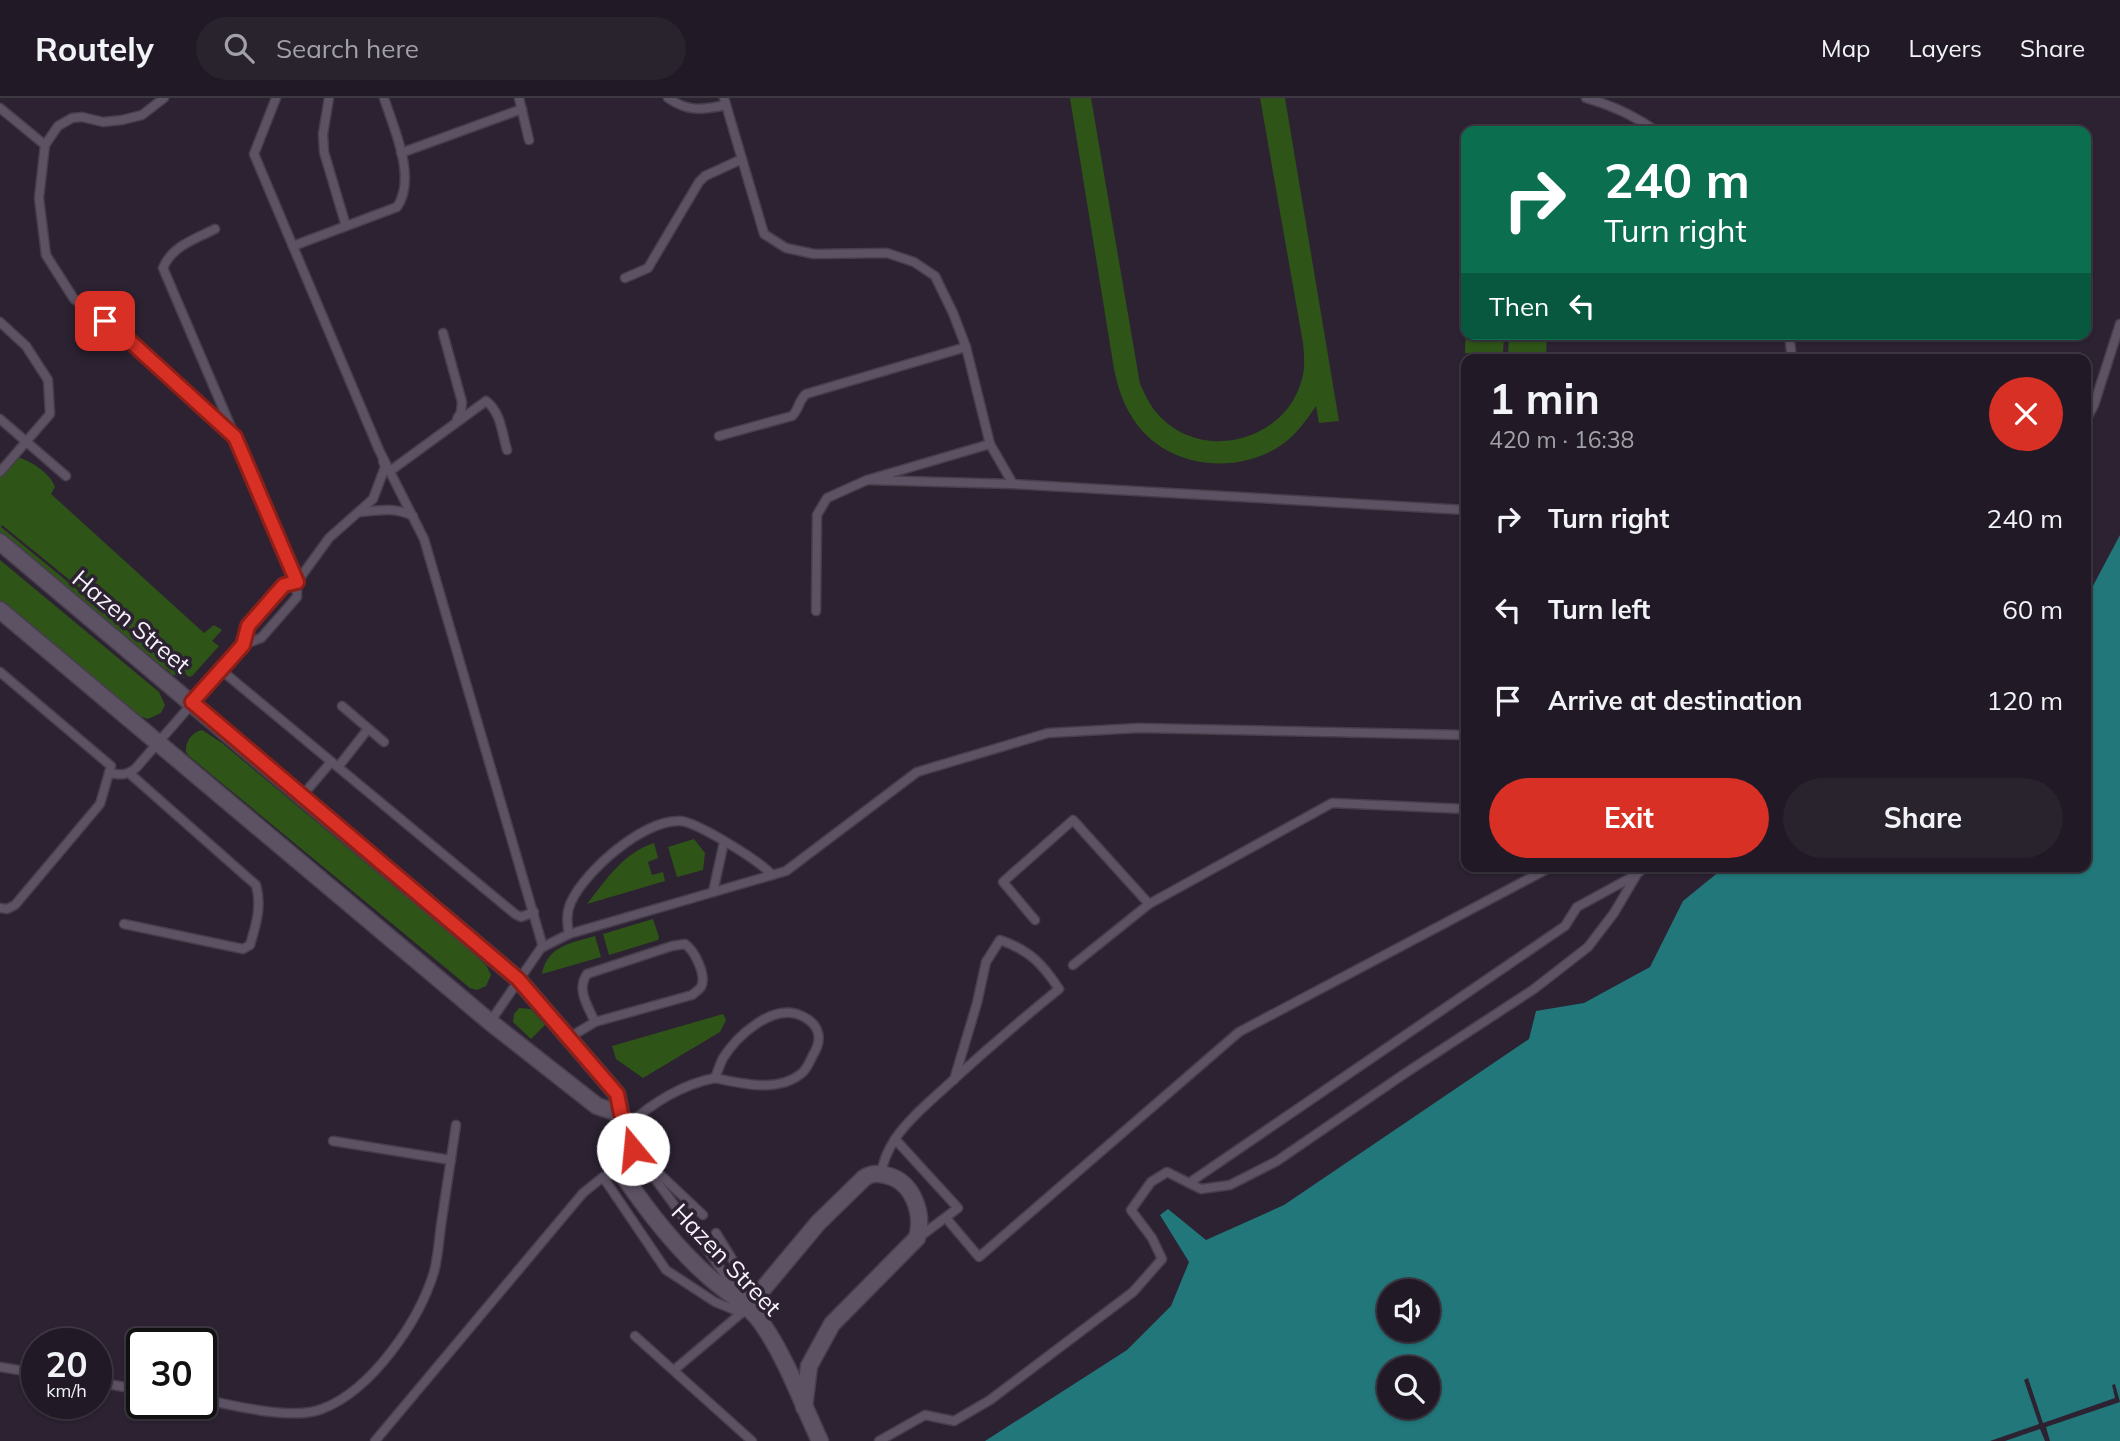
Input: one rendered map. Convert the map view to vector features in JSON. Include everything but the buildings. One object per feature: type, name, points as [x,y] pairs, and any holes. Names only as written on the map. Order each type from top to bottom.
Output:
[{"type":"street","name":"Hazen Street","points":[[0,542],[518,979],[617,1094],[633,1149]]},
{"type":"street","points":[[0,610],[490,1022],[597,1106],[625,1120]]},
{"type":"street","points":[[621,1172],[633,1149]]},
{"type":"street","name":"Hazen Street","points":[[621,1172],[652,1217],[685,1253],[762,1324],[820,1441]]},
{"type":"street","points":[[745,1311],[818,1223],[864,1178],[870,1174],[881,1174],[893,1176],[904,1183],[913,1196],[920,1229],[918,1238],[832,1324],[809,1366],[804,1407]]},
{"type":"lane","points":[[164,98],[142,115],[103,122],[82,117],[72,118],[58,126],[46,145],[39,198],[46,255],[74,299],[121,333],[235,437]]},
{"type":"lane","points":[[276,98],[254,154],[379,450],[426,544],[543,947]]},
{"type":"lane","points":[[329,98],[323,134],[324,152],[346,226]]},
{"type":"lane","points":[[293,246],[397,207],[404,197],[407,184],[401,153],[384,98]]},
{"type":"lane","points":[[519,98],[529,140]]},
{"type":"lane","points":[[667,98],[681,107],[698,110],[725,101],[764,234],[786,247],[814,254],[887,253],[914,262],[935,276],[953,313],[965,347],[990,444],[1013,484]]},
{"type":"lane","points":[[1586,98],[1604,103],[1648,126]]},
{"type":"lane","points":[[0,108],[46,145]]},
{"type":"lane","points":[[401,153],[522,108]]},
{"type":"lane","points":[[625,278],[648,268],[699,182],[705,176],[741,159]]},
{"type":"lane","points":[[215,229],[176,249],[163,268],[297,582],[297,597],[261,638],[243,645]]},
{"type":"lane","points":[[0,322],[26,346],[48,380],[50,414],[0,472]]},
{"type":"lane","points":[[2091,411],[2120,324]]},
{"type":"lane","points":[[443,333],[462,401],[456,422]]},
{"type":"lane","points":[[719,436],[792,416],[797,412],[800,399],[806,394],[965,347]]},
{"type":"lane","points":[[390,471],[486,401],[498,414],[507,450]]},
{"type":"lane","points":[[0,419],[66,476]]},
{"type":"lane","points":[[816,611],[817,515],[827,498],[867,480],[990,444]]},
{"type":"lane","points":[[109,773],[129,774],[243,645],[248,626],[257,615],[284,585],[297,582],[329,538],[373,499],[384,467],[379,450]]},
{"type":"lane","points":[[867,480],[1013,484],[1461,510]]},
{"type":"lane","points":[[361,512],[393,510],[412,516]]},
{"type":"lane","points":[[221,670],[515,914],[521,917],[534,912]]},
{"type":"lane","points":[[0,672],[111,766],[100,804],[15,905],[7,909],[0,908]]},
{"type":"lane","points":[[342,706],[384,742]]},
{"type":"lane","points":[[302,796],[368,729]]},
{"type":"lane","points":[[490,1022],[543,947],[569,934],[786,871],[917,772],[1048,733],[1139,729],[1461,735]]},
{"type":"lane","points":[[124,924],[243,949],[250,945],[259,898],[256,885],[129,774]]},
{"type":"lane","points":[[1073,965],[1149,904],[1332,803],[1461,809]]},
{"type":"lane","points":[[1035,920],[1003,882],[1073,820],[1149,904]]},
{"type":"lane","points":[[569,934],[567,918],[571,902],[581,887],[613,852],[632,837],[656,827],[678,821],[693,824],[751,857],[772,875]]},
{"type":"lane","points":[[713,892],[724,842]]},
{"type":"lane","points":[[946,1218],[979,1257],[1239,1032],[1542,872]]},
{"type":"lane","points":[[1189,1183],[1565,926],[1577,907],[1639,872]]},
{"type":"lane","points":[[878,1441],[925,1415],[954,1420],[990,1400],[1133,1292],[1162,1259],[1152,1238],[1131,1210],[1151,1182],[1167,1172],[1200,1189],[1230,1185],[1277,1161],[1534,989],[1588,947],[1614,913],[1637,874]]},
{"type":"lane","points":[[881,1174],[883,1162],[895,1139],[916,1115],[1059,989],[1046,968],[1020,947],[1000,940],[986,962],[954,1080]]},
{"type":"lane","points":[[570,1037],[595,1022],[692,996],[700,988],[703,978],[692,949],[685,944],[673,946],[587,974],[581,985],[582,992],[595,1022]]},
{"type":"lane","points":[[625,1120],[695,1082],[715,1078],[747,1083],[783,1084],[804,1072],[820,1044],[817,1029],[805,1016],[788,1011],[769,1016],[742,1036],[724,1057],[715,1078]]},
{"type":"lane","points":[[217,1402],[273,1411],[300,1413],[321,1410],[345,1396],[373,1372],[410,1324],[435,1270],[456,1125]]},
{"type":"lane","points":[[895,1139],[958,1208],[918,1238]]},
{"type":"lane","points":[[333,1141],[451,1160]]},
{"type":"lane","points":[[633,1149],[703,1214]]},
{"type":"lane","points":[[633,1149],[690,1224]]},
{"type":"lane","points":[[376,1441],[583,1193],[603,1177],[621,1172]]},
{"type":"lane","points":[[603,1177],[666,1270],[715,1302],[745,1311]]},
{"type":"lane","points":[[716,1233],[744,1278],[745,1311]]},
{"type":"lane","points":[[702,1242],[745,1311]]},
{"type":"lane","points":[[674,1370],[745,1311]]},
{"type":"lane","points":[[635,1336],[752,1441]]},
{"type":"lane","points":[[0,1367],[21,1370]]},
{"type":"shaded area","points":[[1070,98],[1091,98],[1140,384],[1156,412],[1174,428],[1196,438],[1218,441],[1241,438],[1262,430],[1280,416],[1294,398],[1303,375],[1303,343],[1260,98],[1285,98],[1339,421],[1319,423],[1316,406],[1291,438],[1280,446],[1243,461],[1223,463],[1184,458],[1166,450],[1136,423],[1122,397],[1114,369]]},
{"type":"shaded area","points":[[1465,340],[1504,340],[1503,354],[1465,353]]},
{"type":"shaded area","points":[[1509,340],[1547,340],[1546,354],[1508,354]]},
{"type":"shaded area","points":[[16,457],[44,472],[55,487],[51,494],[204,633],[214,625],[222,630],[212,641],[219,646],[193,675],[189,677],[2,525],[1,527],[185,678],[170,674],[0,533],[0,475]]},
{"type":"shaded area","points":[[2120,535],[2120,1441],[985,1441],[1127,1350],[1171,1306],[1189,1262],[1160,1215],[1168,1209],[1206,1240],[1284,1205],[1529,1039],[1536,1011],[1584,1003],[1650,967],[1683,901],[1719,872],[2091,872],[2091,590]]},
{"type":"shaded area","points":[[0,560],[159,692],[165,705],[161,713],[148,719],[139,716],[0,601]]},
{"type":"shaded area","points":[[202,730],[222,743],[464,945],[486,965],[491,975],[486,986],[477,990],[470,988],[189,756],[186,752],[188,741],[192,735]]},
{"type":"shaded area","points":[[694,839],[705,853],[703,870],[677,877],[668,847]]},
{"type":"shaded area","points":[[654,843],[658,858],[648,862],[652,875],[663,872],[665,881],[587,904],[624,860]]},
{"type":"shaded area","points":[[653,919],[658,940],[609,955],[603,934]]},
{"type":"shaded area","points":[[595,936],[601,957],[542,974],[549,957],[561,947]]},
{"type":"shaded area","points":[[519,1008],[531,1009],[545,1025],[531,1039],[513,1022],[514,1014]]},
{"type":"shaded area","points":[[723,1014],[726,1020],[720,1032],[643,1078],[616,1059],[612,1046]]},
{"type":"pier","points":[[2028,1378],[2043,1423],[2115,1398],[2112,1385],[2115,1384],[2120,1402],[2046,1427],[2050,1441],[2045,1441],[2040,1429],[2005,1441],[1990,1441],[2039,1424],[2024,1380]]},
{"type":"route","points":[[105,321],[235,437],[297,582],[284,585],[275,595],[248,626],[243,645],[192,702],[518,979],[617,1094],[633,1149]]}]
